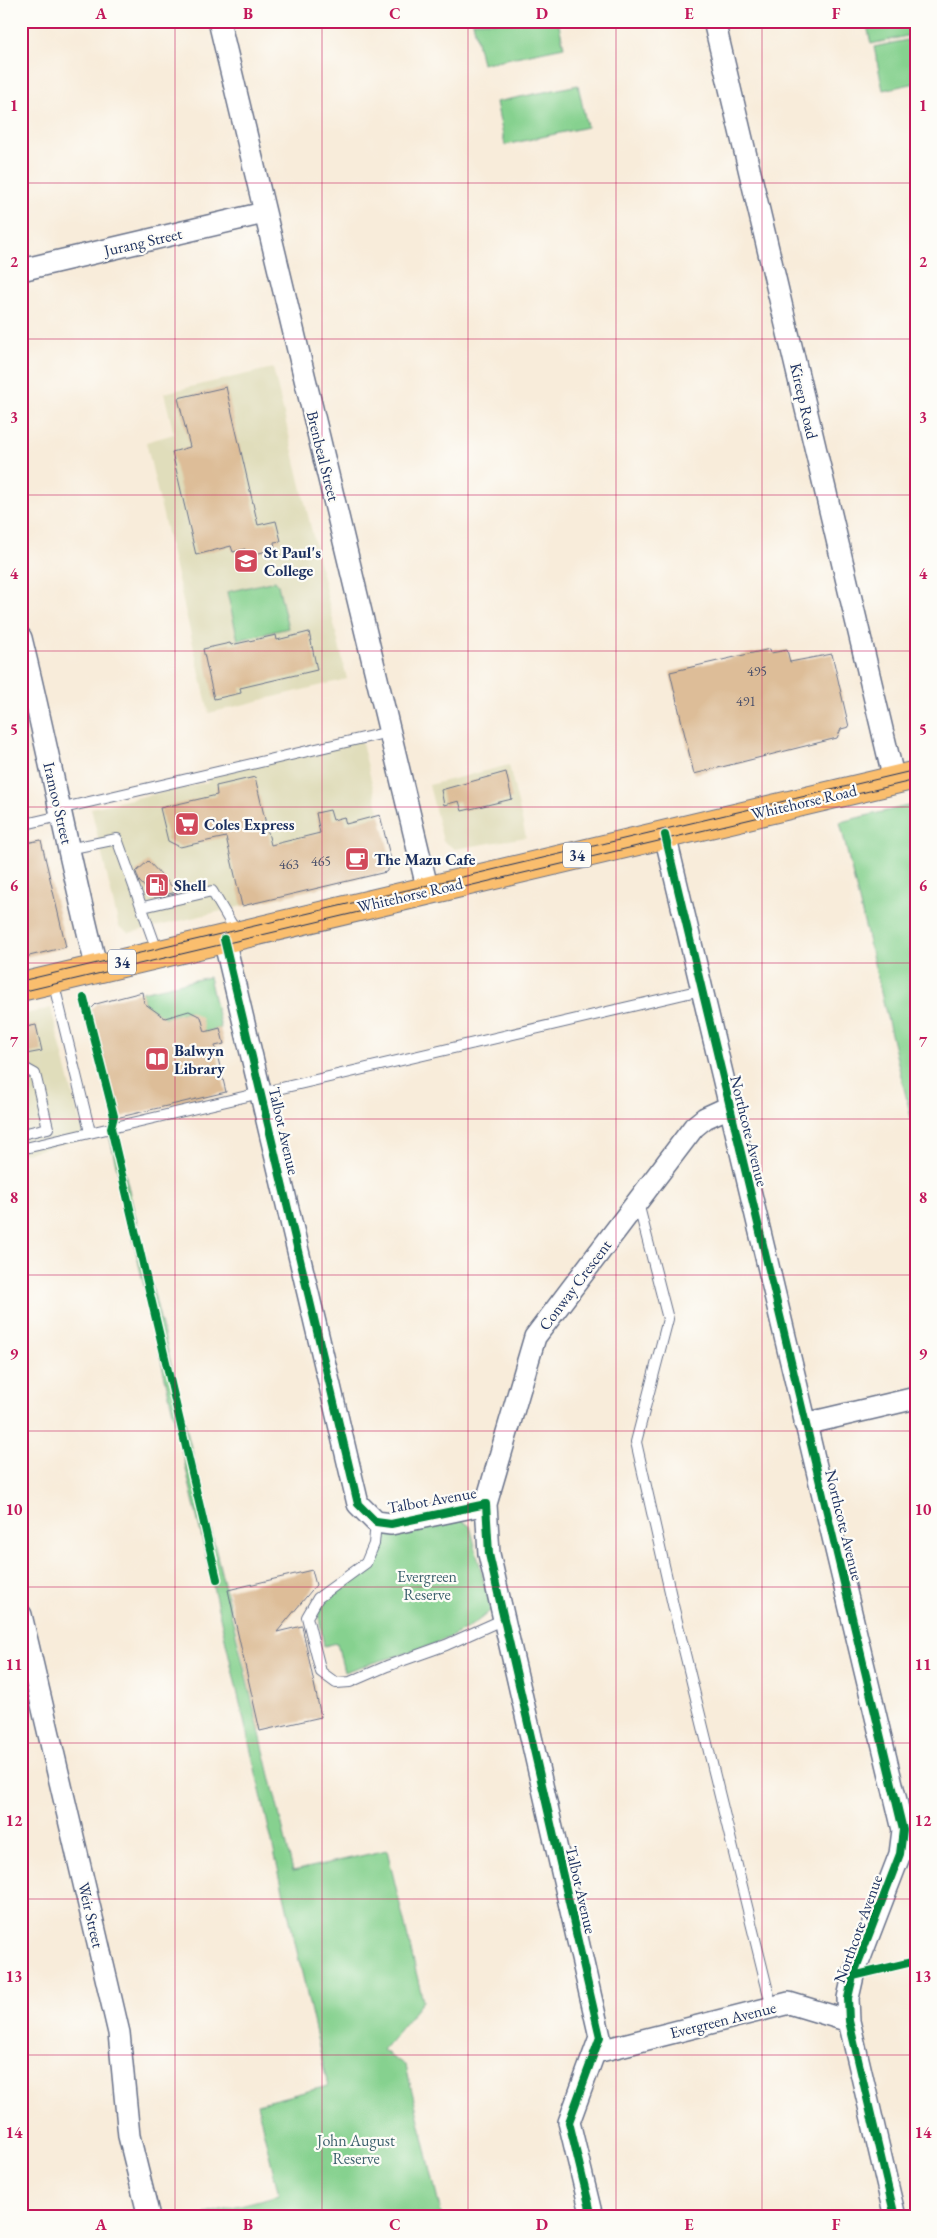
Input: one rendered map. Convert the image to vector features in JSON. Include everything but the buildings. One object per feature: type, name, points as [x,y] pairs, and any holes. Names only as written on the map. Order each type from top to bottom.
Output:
[{"type":"main road","name":"Whitehorse Road","points":[[21,987],[905,778]]},
{"type":"street","name":"Brenbeal Street","points":[[219,21],[428,891]]},
{"type":"street","name":"Kireep Road","points":[[714,21],[905,778]]},
{"type":"street","name":"Jurang Street","points":[[21,270],[264,213]]},
{"type":"street","name":"Iramoo Street","points":[[21,638],[41,719],[59,813],[97,969]]},
{"type":"street","name":"Northcote Avenue","points":[[665,835],[903,1830],[900,1854],[852,1976],[848,1998],[849,2021],[895,2217]]},
{"type":"street","name":"Talbot Avenue","points":[[231,937],[261,1094],[358,1504],[376,1522],[391,1524],[486,1504],[489,1554],[600,2037],[569,2122],[592,2217]]},
{"type":"street","name":"Conway Crescent","points":[[486,1504],[535,1337],[694,1127],[705,1118],[729,1108]]},
{"type":"street","points":[[805,1424],[916,1398]]},
{"type":"street","name":"Weir Street","points":[[21,1615],[119,2033],[129,2136],[149,2217]]},
{"type":"street","name":"Evergreen Avenue","points":[[596,2052],[789,2004],[849,2021]]},
{"type":"lane","points":[[21,825],[59,813],[389,732]]},
{"type":"lane","points":[[68,849],[117,839],[143,907],[158,954]]},
{"type":"lane","points":[[143,907],[212,891],[231,937]]},
{"type":"lane","points":[[53,980],[90,1132]]},
{"type":"lane","points":[[21,1149],[701,990]]},
{"type":"lane","points":[[21,1070],[26,1069],[35,1074],[48,1128],[22,1134]]},
{"type":"lane","points":[[638,1202],[668,1319],[636,1442],[673,1606],[772,2008]]},
{"type":"lane","points":[[376,1522],[374,1544],[366,1563],[318,1598],[307,1618],[321,1672],[336,1683],[350,1682],[386,1666],[446,1645],[504,1619]]},
{"type":"shaded area","name":"St Paul's College","points":[[273,368],[347,679],[209,713],[146,442],[174,434],[164,393]]},
{"type":"shaded area","points":[[360,735],[392,864],[386,872],[129,933],[119,927],[91,808],[208,782],[207,772]]},
{"type":"shaded area","points":[[509,765],[526,837],[455,849],[443,841],[429,785]]},
{"type":"shaded area","points":[[51,1008],[84,1139],[21,1154],[21,1015]]},
{"type":"green space","points":[[558,21],[564,47],[482,64],[473,22]]},
{"type":"green space","points":[[866,21],[916,21],[916,34],[871,44]]},
{"type":"green space","points":[[916,38],[916,83],[883,90],[874,47]]},
{"type":"green space","points":[[578,85],[587,127],[505,145],[496,102]]},
{"type":"green space","points":[[275,581],[278,585],[288,628],[238,640],[227,592]]},
{"type":"green space","points":[[916,804],[916,1138],[840,822]]},
{"type":"green space","points":[[209,977],[221,1028],[205,1032],[189,1011],[165,1018],[144,1003],[142,992]]},
{"type":"green space","name":"John August Reserve","points":[[115,1132],[293,1871],[387,1850],[423,2001],[383,2050],[406,2066],[442,2217],[194,2217],[279,2195],[257,2104],[328,2086],[109,1134]]},
{"type":"green space","name":"Evergreen Reserve","points":[[458,1518],[470,1526],[491,1610],[475,1623],[440,1641],[344,1672],[337,1643],[324,1646],[318,1612],[326,1599],[374,1566],[387,1534]]},
{"type":"tram line","points":[[21,981],[916,770]]},
{"type":"tram line","points":[[21,992],[916,780]]},
{"type":"cycle path","points":[[665,835],[903,1830],[900,1854],[853,1976],[848,1998],[849,2021],[895,2217]]},
{"type":"cycle path","points":[[224,939],[358,1504],[376,1522],[391,1524],[486,1504],[489,1554],[600,2037],[569,2122],[592,2217]]},
{"type":"cycle path","points":[[84,998],[114,1116],[111,1128],[217,1579]]},
{"type":"cycle path","points":[[853,1976],[916,1961]]},
{"type":"place","name":"St Paul's College","points":[[246,561]]},
{"type":"place","name":"Coles Express","points":[[187,824]]},
{"type":"place","name":"The Mazu Cafe","points":[[357,859]]},
{"type":"place","name":"Shell","points":[[157,885]]},
{"type":"place","name":"Balwyn Library","points":[[157,1059]]}]
